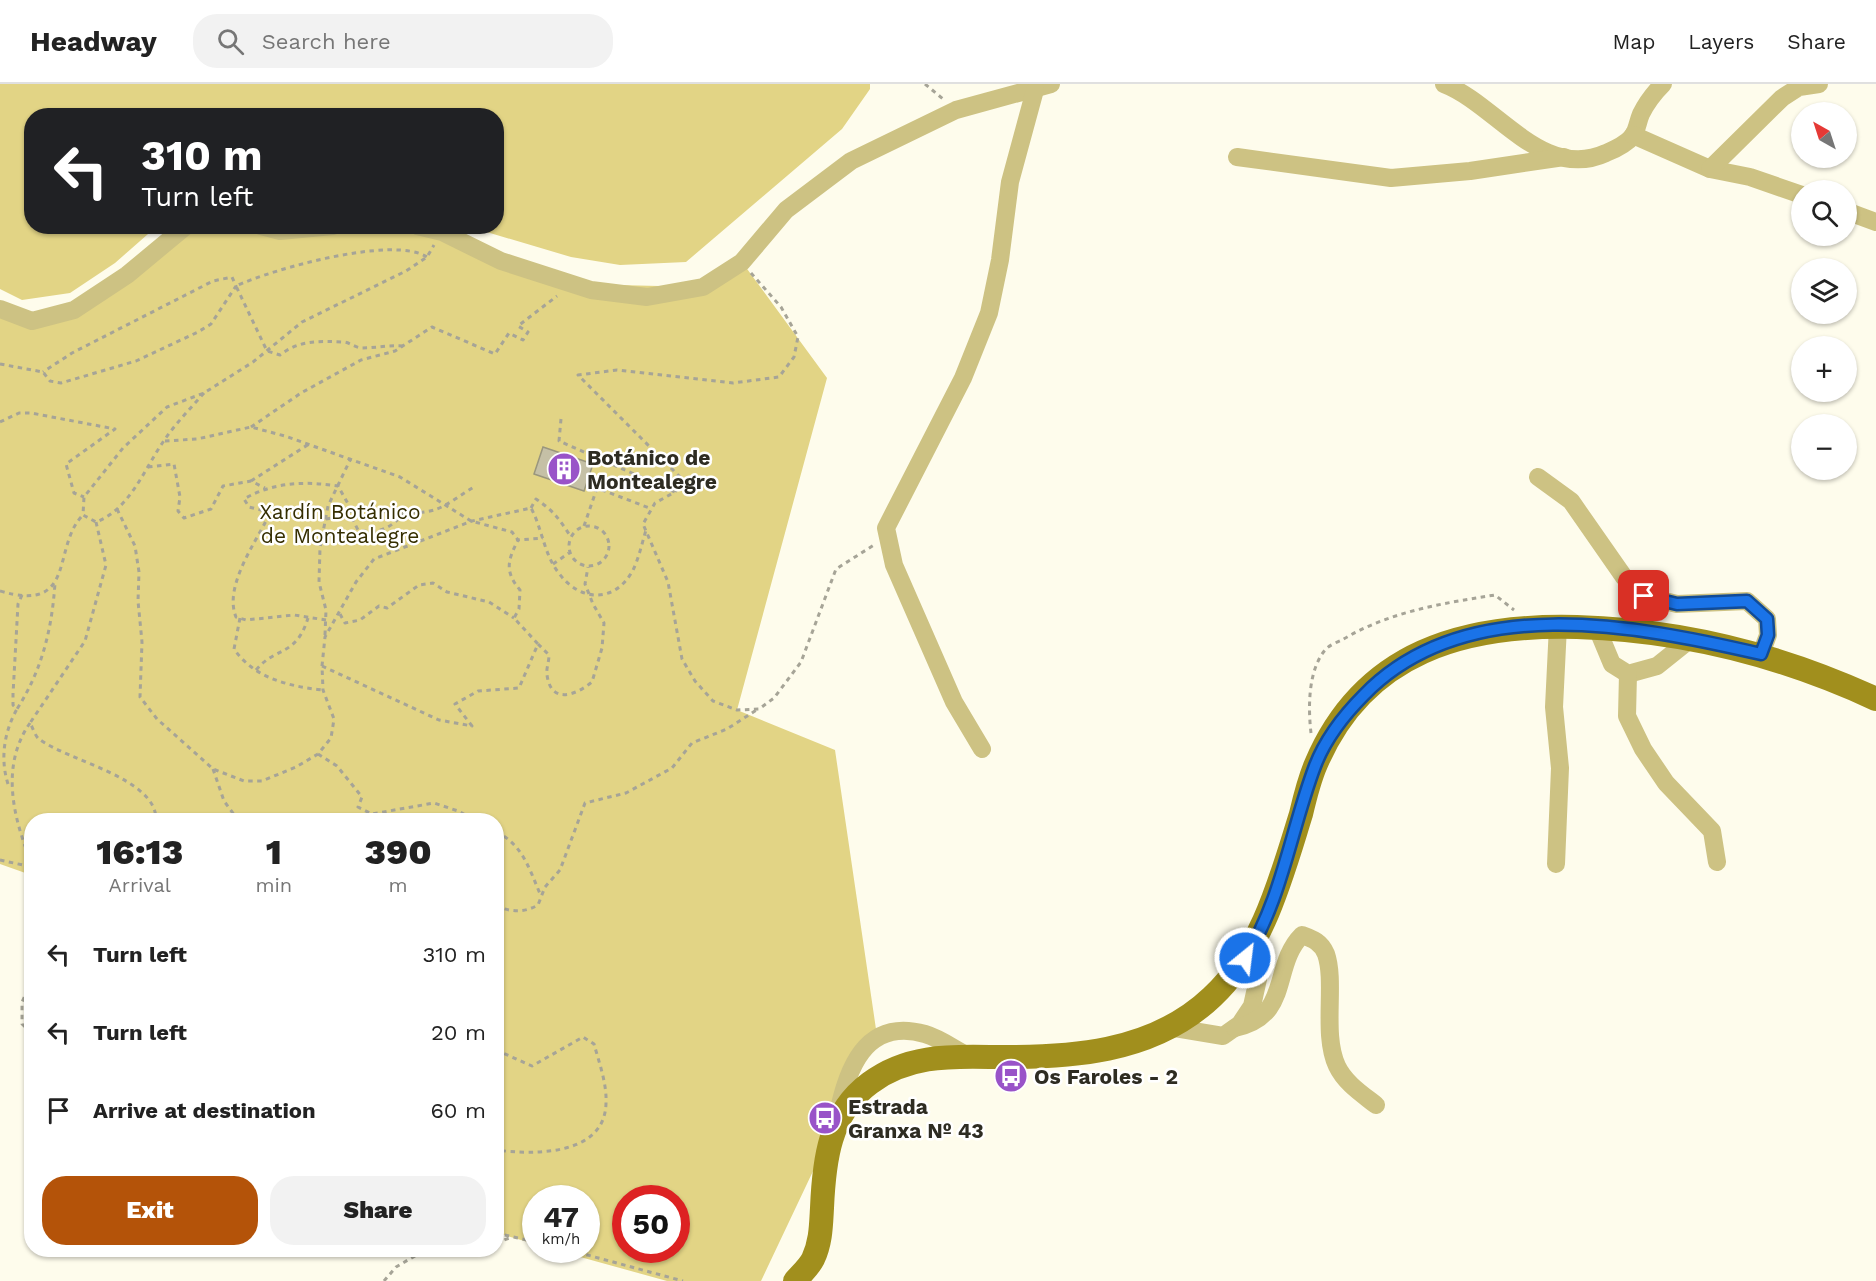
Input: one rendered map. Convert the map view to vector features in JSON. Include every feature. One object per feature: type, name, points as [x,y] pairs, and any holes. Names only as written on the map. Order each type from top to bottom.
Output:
[{"type":"main road","points":[[795,1281],[811,1263],[817,1248],[824,1165],[835,1127],[856,1095],[884,1073],[917,1060],[966,1055],[1050,1056],[1089,1053],[1122,1047],[1169,1027],[1211,998],[1252,947],[1268,910],[1316,765],[1334,731],[1357,702],[1402,663],[1443,642],[1490,631],[1558,627],[1650,631],[1761,654],[1839,681],[1876,699]]},
{"type":"street","points":[[1444,84],[1459,90],[1501,123],[1553,156],[1594,159],[1619,148],[1633,135],[1641,113],[1663,84]]},
{"type":"street","points":[[1710,169],[1782,98],[1799,87],[1819,84]]},
{"type":"street","points":[[446,234],[501,261],[591,290],[647,297],[703,288],[742,262],[786,210],[851,161],[956,110],[1043,87]]},
{"type":"street","points":[[982,749],[954,702],[894,565],[886,528],[938,429],[989,313],[1000,260],[1010,182],[1043,87]]},
{"type":"street","points":[[1633,135],[1710,169],[1750,177],[1791,191]]},
{"type":"street","points":[[1237,157],[1391,178],[1470,171],[1564,157]]},
{"type":"street","points":[[1857,215],[1876,222]]},
{"type":"street","points":[[0,309],[32,321],[74,310],[135,269],[177,234]]},
{"type":"street","points":[[1538,477],[1571,501],[1624,577],[1644,596],[1677,604],[1747,601],[1767,619],[1768,635],[1761,654]]},
{"type":"street","points":[[1557,864],[1560,768],[1554,707],[1558,627]]},
{"type":"street","points":[[1598,628],[1612,664],[1628,674],[1657,666],[1692,638]]},
{"type":"street","points":[[1628,674],[1627,716],[1643,749],[1666,783],[1712,831],[1717,862]]},
{"type":"street","points":[[1235,1028],[1253,1024],[1270,1007],[1280,987],[1291,946],[1296,940],[1302,934],[1317,940],[1326,955],[1328,1021],[1337,1065],[1354,1089],[1376,1105]]},
{"type":"street","points":[[1169,1027],[1223,1036],[1235,1028],[1252,1006],[1260,970],[1252,947]]},
{"type":"street","points":[[835,1127],[842,1091],[851,1071],[861,1051],[877,1036],[903,1030],[927,1035],[966,1055]]},
{"type":"path","points":[[925,84],[956,110]]},
{"type":"path","points":[[24,846],[14,822],[9,785],[3,764],[3,741],[17,709],[36,676],[42,659],[51,622],[55,583],[75,523],[83,515],[84,497],[123,448],[167,407],[204,393],[267,351],[302,322],[406,272],[427,257],[441,234]]},
{"type":"path","points":[[0,364],[43,372],[50,381],[61,383],[136,361],[211,324],[237,286],[259,276],[321,258],[394,250],[417,251],[427,257]]},
{"type":"path","points":[[742,262],[781,307],[798,337],[794,357],[779,377],[733,383],[617,370],[578,375],[683,480],[675,492],[655,503],[644,524],[668,582],[682,659],[695,681],[713,701],[737,710],[759,709]]},
{"type":"path","points":[[43,372],[72,353],[213,281],[232,277],[267,351],[280,355],[292,345],[310,341],[330,344],[345,341],[359,348],[381,344],[404,346]]},
{"type":"path","points":[[164,441],[197,439],[251,427],[301,393],[362,360],[395,351],[432,327],[495,354],[509,333],[523,340],[528,332],[518,326],[573,284]]},
{"type":"path","points":[[96,522],[111,516],[117,509],[164,441],[204,393]]},
{"type":"path","points":[[0,422],[19,413],[31,413],[116,429],[66,464],[74,493],[84,497]]},
{"type":"path","points":[[561,419],[559,441],[675,492]]},
{"type":"path","points":[[251,427],[351,458],[400,477],[472,521],[512,532],[518,540]]},
{"type":"path","points":[[148,467],[174,464],[180,497],[178,511],[184,518],[211,509],[223,486],[251,481],[309,444]]},
{"type":"path","points":[[117,509],[135,546],[139,572],[138,601],[142,642],[140,697],[157,719],[213,769],[244,781],[262,781],[296,767],[318,754],[331,738],[334,719],[323,690],[322,666],[326,610],[319,582],[320,548],[328,506],[351,458]]},
{"type":"path","points":[[251,481],[265,488]]},
{"type":"path","points":[[326,620],[294,615],[246,620],[236,617],[232,607],[247,551],[266,521],[265,510],[249,507],[244,499],[265,488],[311,482],[338,486]]},
{"type":"path","points":[[338,486],[351,509],[358,530],[371,533],[394,524],[403,514]]},
{"type":"path","points":[[326,519],[339,517],[351,509],[395,510],[403,514],[436,510],[474,487]]},
{"type":"path","points":[[571,537],[584,526],[597,488],[652,509]]},
{"type":"path","points":[[325,637],[356,582],[374,559],[472,521],[531,508],[536,499],[557,514],[571,537],[569,553],[578,564],[588,567],[602,562],[609,550],[609,544],[603,532],[591,526],[584,526]]},
{"type":"path","points":[[531,508],[557,572],[575,590],[591,596],[609,593],[623,584],[633,570],[646,530]]},
{"type":"path","points":[[9,785],[17,739],[85,641],[106,565],[96,522],[83,515]]},
{"type":"path","points":[[504,909],[528,911],[538,906],[545,887],[560,870],[585,803],[626,793],[672,768],[692,743],[727,729],[774,698],[801,662],[836,569],[888,536]]},
{"type":"path","points":[[518,540],[543,538]]},
{"type":"path","points":[[514,618],[519,609],[520,590],[512,580],[508,568],[518,540]]},
{"type":"path","points":[[554,564],[569,553]]},
{"type":"path","points":[[340,614],[345,623],[360,620],[379,606],[387,609],[419,585],[433,583],[447,592],[489,602],[514,618],[549,655],[547,673],[558,694],[564,696],[573,694],[592,682],[600,660],[604,623],[585,584],[588,567]]},
{"type":"path","points":[[0,591],[22,595],[38,592],[55,583]]},
{"type":"path","points":[[17,709],[13,705],[13,694],[18,604],[22,595]]},
{"type":"path","points":[[240,618],[234,649],[241,659],[282,684],[323,690]]},
{"type":"path","points":[[256,670],[264,661],[286,651],[303,635],[308,618]]},
{"type":"path","points":[[322,666],[439,720],[472,726],[455,704],[478,691],[519,688],[538,644]]},
{"type":"path","points":[[30,723],[38,739],[125,782],[151,799],[156,813]]},
{"type":"path","points":[[318,754],[337,766],[362,797],[358,807],[370,813]]},
{"type":"path","points":[[213,769],[224,801],[233,813]]},
{"type":"path","points":[[378,813],[434,803],[463,813]]},
{"type":"path","points":[[504,836],[511,839],[519,849],[541,896]]},
{"type":"path","points":[[0,860],[24,864]]},
{"type":"path","points":[[24,998],[22,1002],[22,1024],[24,1026]]},
{"type":"path","points":[[504,1054],[532,1066],[583,1037],[594,1044],[606,1103],[603,1120],[593,1136],[565,1149],[528,1154],[504,1151]]},
{"type":"path","points":[[504,1235],[522,1239]]},
{"type":"path","points":[[504,1240],[513,1237]]},
{"type":"path","points":[[384,1281],[396,1267],[413,1257]]},
{"type":"path","points":[[600,1258],[683,1281]]},
{"type":"green space","points":[[0,84],[870,84],[870,89],[842,129],[686,262],[620,265],[571,257],[494,234],[504,234],[504,108],[24,108],[24,234],[148,234],[115,263],[70,293],[22,300],[0,289]]},
{"type":"green space","name":"Xardín Botánico de Montealegre","points":[[181,234],[447,234],[573,284],[703,287],[742,262],[827,378],[737,710],[835,750],[877,1036],[761,1281],[667,1281],[600,1262],[600,1185],[522,1185],[522,1240],[504,1235],[504,813],[24,813],[24,873],[0,864],[0,310],[32,321],[73,310]]},
{"type":"building","name":"Botánico de Montealegre","points":[[543,447],[593,464],[584,491],[534,474]]},
{"type":"place","name":"Botánico de Montealegre","points":[[564,469]]},
{"type":"place","name":"Os Faroles - 2","points":[[1011,1076]]},
{"type":"place","name":"Estrada Granxa Nº 43","points":[[825,1118]]},
{"type":"route","points":[[1245,958],[1268,910],[1316,765],[1334,731],[1371,687],[1410,657],[1427,648],[1466,636],[1534,626],[1631,629],[1668,633],[1761,654],[1768,635],[1767,619],[1747,601],[1677,604],[1644,596]]}]
